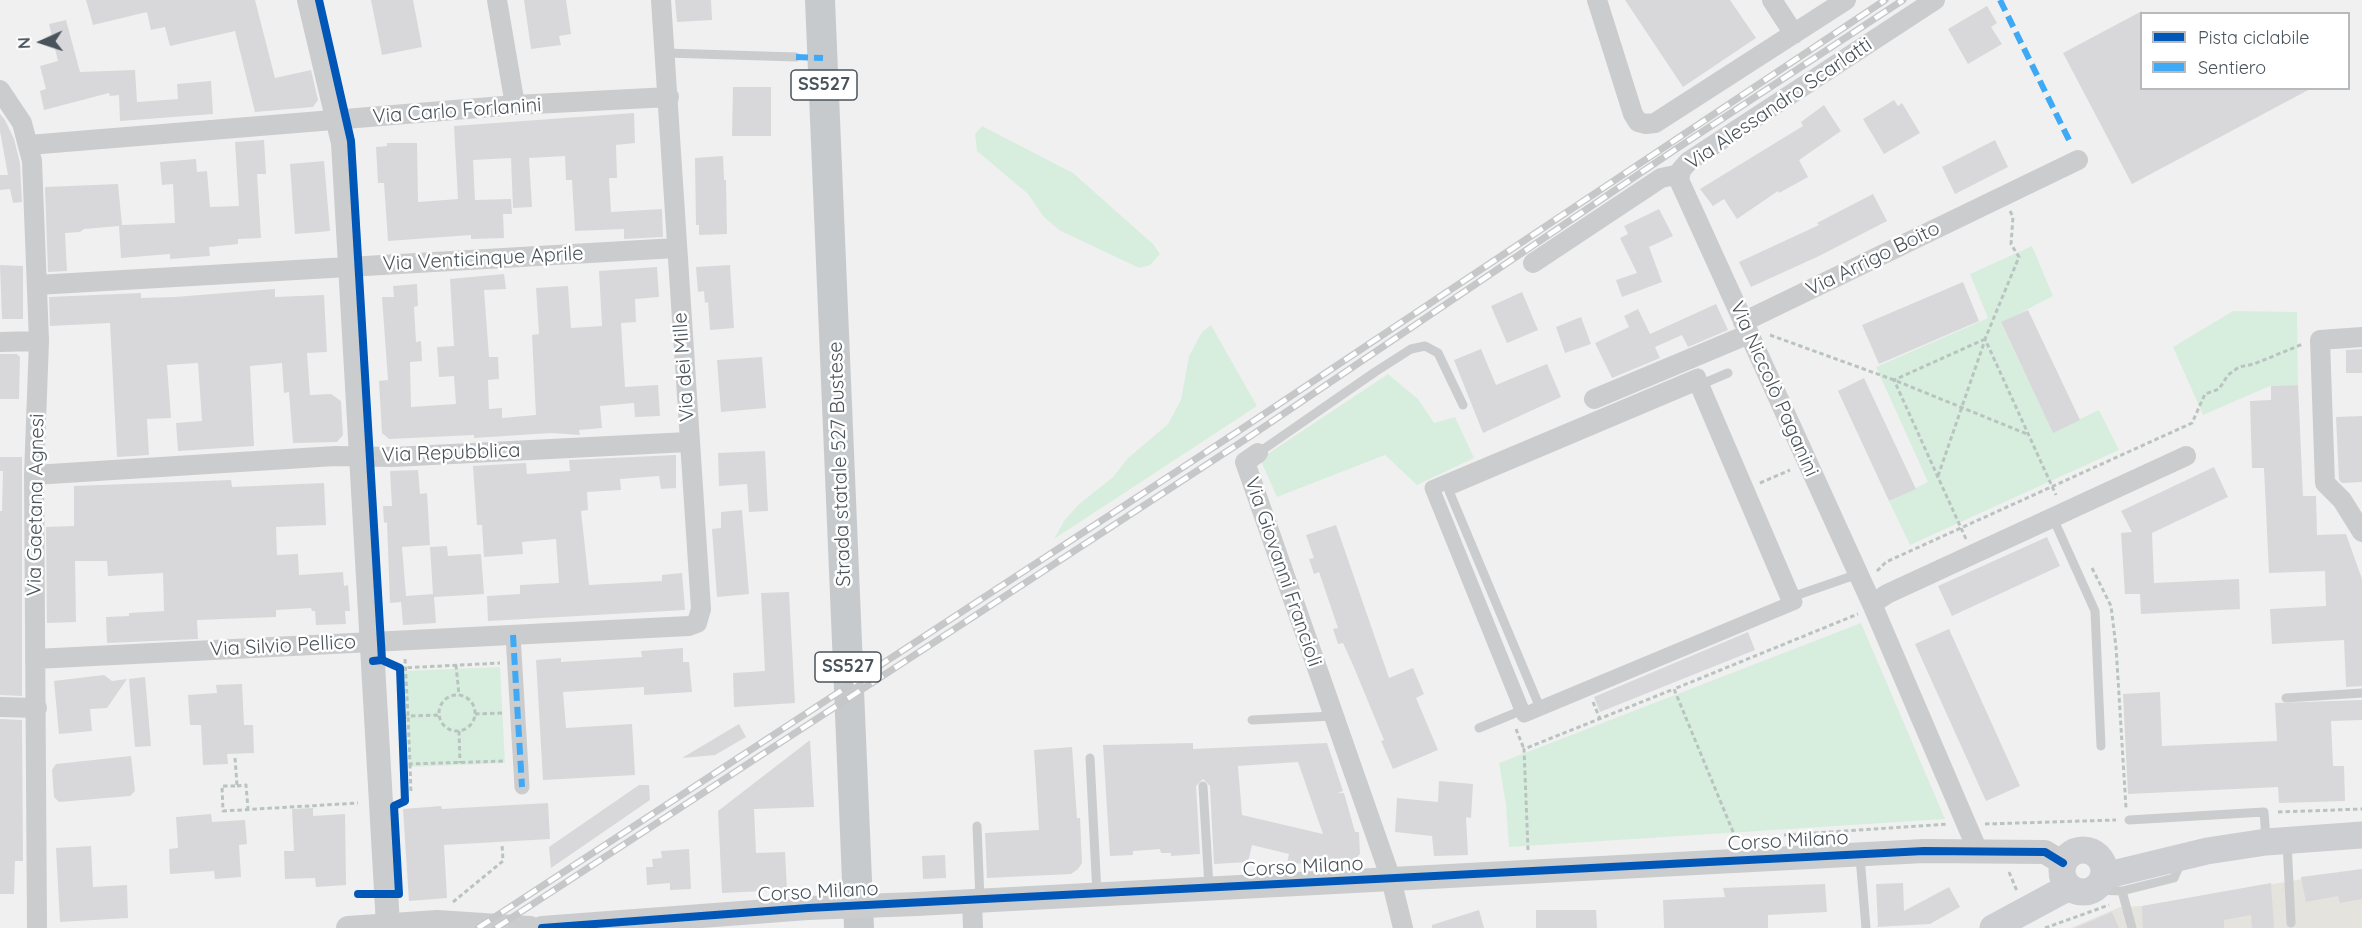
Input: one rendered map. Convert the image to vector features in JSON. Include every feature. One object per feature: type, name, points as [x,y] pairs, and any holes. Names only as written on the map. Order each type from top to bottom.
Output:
[{"type":"main road","name":"Strada statale 527 Bustese","points":[[820,0],[859,928]]},
{"type":"main road","points":[[1993,928],[2094,881],[2195,854],[2276,841],[2362,835]]},
{"type":"street","points":[[309,0],[343,143],[388,925]]},
{"type":"street","points":[[497,0],[515,105]]},
{"type":"street","name":"Via dei Mille","points":[[661,0],[669,97],[688,442],[701,609]]},
{"type":"street","points":[[1597,0],[1629,106],[1638,122],[1654,123],[1846,0]]},
{"type":"street","points":[[1772,0],[1794,34]]},
{"type":"street","name":"Via Alessandro Scarlatti","points":[[1533,263],[1661,178],[1680,174],[1689,162],[1935,0]]},
{"type":"street","name":"Via Gaetana Agnesi","points":[[0,90],[22,123],[30,145],[37,285],[39,341],[34,475],[37,928]]},
{"type":"street","name":"Via Carlo Forlanini","points":[[30,145],[515,105],[669,97]]},
{"type":"street","name":"Via Arrigo Boito","points":[[1594,399],[1746,328],[1765,312],[2078,160]]},
{"type":"street","name":"Via Niccolò Paganini","points":[[1680,174],[1680,184],[1860,574],[1865,613],[1977,849]]},
{"type":"street","name":"Via Venticinque Aprile","points":[[37,285],[676,248]]},
{"type":"street","points":[[2362,337],[2320,340],[2325,483],[2342,500],[2362,532]]},
{"type":"street","points":[[0,342],[39,341]]},
{"type":"street","points":[[1698,376],[1699,387],[1747,489],[1789,598],[1795,602],[1524,715],[1516,713],[1432,488],[1698,376]]},
{"type":"street","name":"Via Repubblica","points":[[34,475],[688,442]]},
{"type":"street","name":"Via Giovanni Francioli","points":[[1258,453],[1245,462],[1391,879],[1403,928]]},
{"type":"street","points":[[1865,613],[1887,594],[2186,456]]},
{"type":"street","points":[[2342,500],[2362,499]]},
{"type":"street","name":"Via Silvio Pellico","points":[[35,659],[372,651],[404,640],[689,626],[697,622],[701,609]]},
{"type":"street","points":[[513,635],[522,787]]},
{"type":"street","points":[[0,708],[37,708]]},
{"type":"street","name":"Corso Milano","points":[[542,928],[808,908],[1530,872],[1733,846],[1860,854],[1977,849],[2045,852],[2094,881]]},
{"type":"street","points":[[973,928],[976,901]]},
{"type":"street","points":[[348,928],[437,922],[530,928]]},
{"type":"lane","points":[[666,53],[796,57]]},
{"type":"lane","name":"Via Giovanni Francioli","points":[[1258,453],[1411,349],[1425,346],[1438,353],[1463,405]]},
{"type":"lane","points":[[1538,703],[1449,491],[1728,373]]},
{"type":"lane","points":[[1699,387],[1789,598]]},
{"type":"lane","points":[[2058,515],[2095,611],[2101,746]]},
{"type":"lane","points":[[1479,728],[1789,598],[1860,574]]},
{"type":"lane","points":[[2286,698],[2362,693]]},
{"type":"lane","points":[[1252,720],[1334,716]]},
{"type":"lane","points":[[1090,758],[1097,894]]},
{"type":"lane","points":[[1203,786],[1209,889]]},
{"type":"lane","points":[[2128,820],[2264,813],[2276,841],[2291,923]]},
{"type":"lane","points":[[976,901],[977,826]]},
{"type":"lane","name":"Corso Milano","points":[[1860,854],[1866,928]]},
{"type":"lane","points":[[2094,881],[2174,878],[2195,854]]},
{"type":"lane","points":[[2094,881],[2132,928]]},
{"type":"path","points":[[1938,476],[1985,339],[2019,256],[2011,244],[2013,217],[2003,196]]},
{"type":"path","points":[[1765,312],[1769,323],[1764,333],[1894,380],[2029,435]]},
{"type":"path","points":[[1894,380],[1985,339]]},
{"type":"path","points":[[1985,339],[2051,485],[2058,515]]},
{"type":"path","points":[[1524,749],[1865,613],[1860,574],[2051,485],[2192,423],[2205,394],[2219,389],[2228,375],[2239,367],[2254,364],[2288,348],[2320,340]]},
{"type":"path","points":[[1894,380],[1972,554]]},
{"type":"path","points":[[1747,489],[1797,467]]},
{"type":"path","points":[[404,640],[405,801]]},
{"type":"path","points":[[372,651],[382,660],[403,668],[515,662]]},
{"type":"path","points":[[456,665],[459,695]]},
{"type":"path","points":[[1674,689],[1733,846]]},
{"type":"path","points":[[439,716],[446,727],[459,731],[467,728],[475,714],[471,702],[459,695]]},
{"type":"path","points":[[439,716],[444,701],[459,695]]},
{"type":"path","points":[[475,714],[518,712]]},
{"type":"path","points":[[1516,713],[1524,749],[1530,872]]},
{"type":"path","points":[[405,717],[439,716]]},
{"type":"path","points":[[405,717],[411,794]]},
{"type":"path","points":[[459,731],[460,763]]},
{"type":"path","points":[[235,758],[237,786]]},
{"type":"path","points":[[410,764],[520,760]]},
{"type":"path","points":[[248,809],[246,785],[222,786],[223,811],[358,803]]},
{"type":"path","points":[[2264,813],[2362,809]]},
{"type":"path","points":[[1783,836],[1950,824],[1945,813]]},
{"type":"path","points":[[1991,824],[2128,820]]},
{"type":"path","points":[[455,898],[502,861],[502,844]]},
{"type":"path","points":[[2002,870],[2009,872],[2021,898]]},
{"type":"path","points":[[2045,928],[2094,881]]},
{"type":"shaded area","points":[[2362,869],[2362,928],[2071,928],[2120,907],[2142,906]]},
{"type":"green space","points":[[982,126],[1073,173],[1153,244],[1160,254],[1150,265],[1139,268],[1059,230],[1043,216],[1028,194],[977,151],[975,134]]},
{"type":"green space","points":[[2032,246],[2053,296],[2001,323],[2053,432],[2099,410],[2119,450],[1910,545],[1889,501],[1928,482],[1876,367],[1988,318],[1970,274]]},
{"type":"green space","points":[[2233,311],[2297,312],[2298,385],[2270,386],[2203,415],[2173,347]]},
{"type":"green space","points":[[1211,325],[1257,406],[1054,539],[1064,521],[1078,505],[1113,477],[1128,458],[1168,424],[1181,400],[1189,356],[1202,332]]},
{"type":"green space","points":[[1388,374],[1418,399],[1434,423],[1455,417],[1474,458],[1417,485],[1385,455],[1277,497],[1260,459]]},
{"type":"green space","points":[[1861,623],[1945,819],[1509,847],[1506,805],[1499,763]]},
{"type":"green space","points":[[500,667],[505,763],[409,767],[404,671]]},
{"type":"building","points":[[86,0],[255,0],[275,78],[311,70],[318,100],[313,107],[255,112],[235,31],[170,46],[165,27],[151,30],[147,12],[93,25]]},
{"type":"building","points":[[371,0],[413,0],[422,47],[382,55]]},
{"type":"building","points":[[524,0],[566,0],[571,34],[559,36],[561,45],[531,49]]},
{"type":"building","points":[[675,0],[711,0],[712,20],[677,22]]},
{"type":"building","points":[[1625,0],[1730,0],[1756,38],[1683,87]]},
{"type":"building","points":[[1987,6],[1997,23],[1991,27],[2002,44],[1968,64],[1948,29]]},
{"type":"building","points":[[2140,12],[2140,90],[2308,90],[2132,184],[2063,53]]},
{"type":"building","points":[[66,20],[80,72],[135,70],[137,102],[178,99],[177,84],[211,81],[213,114],[120,121],[119,95],[110,96],[109,93],[44,110],[40,91],[46,89],[40,66],[58,61],[49,24]]},
{"type":"building","points":[[733,87],[771,87],[771,136],[732,136]]},
{"type":"building","points":[[1894,100],[1898,106],[1902,103],[1920,133],[1884,154],[1863,119]]},
{"type":"building","points":[[1824,105],[1841,131],[1799,160],[1808,177],[1779,193],[1778,191],[1737,219],[1724,199],[1713,206],[1700,189],[1803,126],[1801,122]]},
{"type":"building","points":[[634,113],[635,143],[616,145],[617,178],[609,178],[611,212],[662,209],[663,237],[624,239],[624,229],[575,231],[572,180],[566,180],[565,156],[529,158],[532,207],[513,208],[511,158],[473,160],[475,200],[511,199],[512,214],[503,214],[504,238],[471,239],[471,235],[388,241],[384,183],[378,183],[376,147],[387,146],[387,143],[417,143],[418,202],[458,199],[454,126]]},
{"type":"building","points":[[0,114],[14,139],[20,163],[22,202],[13,203],[10,189],[0,190],[0,175],[8,175],[0,131]]},
{"type":"building","points":[[264,140],[266,174],[257,174],[261,238],[238,239],[238,244],[209,247],[210,256],[170,259],[170,254],[121,258],[119,226],[84,229],[80,232],[65,233],[67,271],[48,272],[45,187],[118,184],[122,225],[175,223],[173,184],[162,185],[160,162],[196,159],[197,172],[207,171],[210,207],[239,206],[235,142]]},
{"type":"building","points":[[1995,140],[2008,167],[1955,194],[1942,167]]},
{"type":"building","points":[[723,156],[727,234],[699,235],[699,225],[696,225],[695,158]]},
{"type":"building","points":[[324,161],[330,231],[295,234],[290,164]]},
{"type":"building","points":[[1873,194],[1887,221],[1751,287],[1739,262],[1819,225],[1817,223]]},
{"type":"building","points":[[1659,209],[1673,236],[1649,247],[1662,282],[1622,297],[1616,280],[1637,273],[1620,238],[1628,234],[1624,226]]},
{"type":"building","points":[[0,265],[23,266],[23,319],[2,319]]},
{"type":"building","points":[[730,265],[734,328],[710,330],[708,302],[705,303],[704,291],[698,292],[696,267]]},
{"type":"building","points":[[657,267],[659,297],[635,299],[636,322],[621,323],[625,387],[658,385],[660,416],[635,417],[634,403],[600,406],[602,428],[579,430],[580,435],[551,433],[474,438],[474,435],[389,439],[382,433],[379,381],[388,380],[382,297],[394,297],[393,286],[417,284],[418,306],[414,307],[416,342],[421,341],[422,361],[410,362],[411,407],[456,404],[454,376],[439,377],[437,347],[454,346],[450,279],[504,274],[506,289],[484,290],[489,357],[498,357],[499,379],[488,380],[489,409],[502,408],[502,418],[536,415],[532,335],[539,334],[536,288],[568,286],[571,328],[602,326],[599,271]]},
{"type":"building","points":[[1963,282],[1979,321],[1879,364],[1862,325]]},
{"type":"building","points":[[275,289],[275,297],[324,295],[327,352],[307,353],[310,395],[331,394],[341,401],[343,435],[337,442],[293,443],[289,392],[284,393],[282,363],[250,366],[254,446],[178,451],[176,423],[202,421],[198,363],[167,365],[171,418],[147,419],[149,455],[117,457],[110,323],[50,326],[49,297],[141,293],[141,298],[175,297]]},
{"type":"building","points":[[1522,292],[1538,330],[1507,343],[1491,306]]},
{"type":"building","points":[[1716,304],[1728,330],[1688,347],[1682,335],[1655,347],[1660,358],[1612,378],[1595,343],[1629,327],[1624,316],[1638,309],[1650,334]]},
{"type":"building","points":[[2028,310],[2080,420],[2053,433],[2001,322]]},
{"type":"building","points":[[1581,317],[1591,344],[1565,353],[1556,327]]},
{"type":"building","points":[[1481,349],[1496,385],[1547,364],[1561,397],[1483,433],[1454,360]]},
{"type":"building","points":[[2362,349],[2362,373],[2346,373],[2346,350]]},
{"type":"building","points":[[0,354],[17,354],[20,357],[19,399],[0,399]]},
{"type":"building","points":[[762,357],[766,408],[721,412],[717,360]]},
{"type":"building","points":[[1864,378],[1916,489],[1889,501],[1838,391]]},
{"type":"building","points":[[2298,385],[2303,496],[2316,496],[2317,535],[2346,534],[2362,579],[2362,686],[2346,687],[2344,640],[2272,644],[2270,609],[2326,606],[2325,571],[2269,573],[2264,468],[2252,468],[2250,401],[2271,400],[2271,386]]},
{"type":"building","points":[[2362,416],[2362,482],[2342,483],[2339,480],[2336,417]]},
{"type":"building","points":[[765,451],[768,511],[749,512],[747,484],[719,486],[718,453]]},
{"type":"building","points":[[676,455],[676,488],[661,489],[659,476],[620,479],[621,490],[587,492],[588,510],[581,511],[589,585],[662,581],[662,575],[682,573],[685,610],[488,621],[487,596],[520,594],[520,585],[559,583],[556,539],[522,542],[523,554],[484,557],[482,525],[477,525],[473,466],[526,463],[527,474],[570,471],[569,460]]},
{"type":"building","points":[[0,457],[22,457],[22,696],[0,695],[0,511],[2,511],[3,471],[0,471]]},
{"type":"building","points":[[2214,467],[2228,497],[2152,533],[2154,583],[2239,579],[2240,609],[2141,614],[2140,594],[2125,594],[2121,533],[2132,532],[2121,511]]},
{"type":"building","points":[[418,470],[420,494],[427,493],[430,545],[402,547],[406,596],[433,594],[430,547],[447,546],[448,556],[481,554],[484,594],[434,597],[436,623],[403,625],[401,602],[390,603],[387,522],[384,523],[383,506],[392,506],[390,471]]},
{"type":"building","points":[[231,480],[232,487],[324,483],[326,525],[276,527],[277,555],[298,554],[299,575],[343,572],[344,586],[348,585],[350,611],[345,611],[346,624],[316,625],[315,611],[311,608],[276,610],[276,617],[197,620],[198,639],[107,643],[106,617],[164,611],[163,573],[108,576],[107,561],[75,561],[76,622],[47,623],[46,527],[74,526],[74,486]]},
{"type":"building","points":[[742,510],[749,594],[717,597],[712,529],[721,528],[721,512]]},
{"type":"building","points":[[1336,525],[1389,678],[1413,668],[1424,694],[1416,698],[1438,750],[1393,769],[1381,741],[1384,740],[1353,665],[1343,643],[1338,644],[1333,629],[1338,628],[1319,572],[1314,574],[1309,559],[1314,558],[1306,535]]},
{"type":"building","points":[[2047,537],[2060,566],[1952,616],[1938,586]]},
{"type":"building","points":[[789,592],[795,703],[734,707],[733,673],[765,671],[761,593]]},
{"type":"building","points":[[1949,629],[2020,786],[1986,801],[1915,644]]},
{"type":"building","points":[[1748,632],[1755,650],[1600,712],[1594,697]]},
{"type":"building","points":[[683,648],[683,662],[689,662],[692,692],[644,695],[644,687],[563,692],[566,728],[632,724],[635,775],[543,780],[536,660],[561,658],[561,662],[642,657],[641,651]]},
{"type":"building","points":[[104,675],[112,681],[127,679],[107,708],[90,709],[92,731],[59,734],[54,681]]},
{"type":"building","points":[[145,677],[151,746],[135,747],[129,679]]},
{"type":"building","points":[[242,684],[244,725],[253,725],[254,753],[227,754],[228,764],[203,765],[201,725],[190,725],[188,695],[217,693],[216,685]]},
{"type":"building","points":[[2160,692],[2162,746],[2277,741],[2275,703],[2362,700],[2362,720],[2331,721],[2333,766],[2344,766],[2345,801],[2279,803],[2278,787],[2128,794],[2123,694]]},
{"type":"building","points":[[0,719],[22,720],[23,861],[15,861],[14,894],[0,894]]},
{"type":"building","points":[[739,724],[746,737],[715,755],[682,758]]},
{"type":"building","points":[[810,740],[814,807],[754,809],[756,853],[785,852],[787,890],[722,893],[718,811]]},
{"type":"building","points":[[1193,743],[1193,749],[1327,743],[1343,791],[1338,793],[1344,793],[1355,832],[1359,832],[1360,854],[1353,861],[1287,864],[1289,854],[1252,845],[1248,862],[1214,864],[1210,786],[1203,779],[1196,786],[1200,854],[1171,856],[1171,853],[1161,853],[1160,849],[1133,851],[1133,855],[1110,856],[1103,745]],"holes":[[[1298,762],[1323,834],[1242,815],[1238,766]]]},
{"type":"building","points":[[1072,747],[1077,818],[1080,818],[1082,863],[1071,874],[987,878],[985,833],[1039,830],[1034,750]]},
{"type":"building","points":[[131,756],[135,791],[130,796],[59,802],[54,797],[52,770],[56,764]]},
{"type":"building","points":[[1439,781],[1473,784],[1471,818],[1466,817],[1468,855],[1434,856],[1432,836],[1395,832],[1397,798],[1438,802]]},
{"type":"building","points":[[639,785],[649,785],[650,800],[551,868],[549,847]]},
{"type":"building","points":[[548,803],[550,839],[444,845],[447,898],[409,901],[403,809]]},
{"type":"building","points":[[313,808],[313,816],[345,814],[346,885],[316,887],[315,878],[285,879],[284,851],[294,851],[292,809]]},
{"type":"building","points":[[211,814],[212,822],[245,820],[247,844],[239,845],[241,877],[215,879],[214,871],[170,874],[169,849],[178,848],[176,817]]},
{"type":"building","points":[[91,846],[93,887],[127,885],[128,918],[60,922],[56,848]]},
{"type":"building","points":[[689,849],[691,889],[670,890],[670,883],[647,885],[646,867],[653,867],[652,859],[662,858],[661,851]]},
{"type":"building","points":[[945,855],[946,878],[923,879],[922,856]]},
{"type":"building","points":[[2362,869],[2362,899],[2340,903],[2338,896],[2306,902],[2301,877]]},
{"type":"building","points":[[1903,883],[1904,911],[1949,887],[1960,907],[1930,924],[1876,927],[1878,926],[1876,884]]},
{"type":"building","points":[[2271,883],[2274,928],[2252,928],[2251,915],[2224,920],[2224,928],[2143,928],[2142,906]]},
{"type":"building","points":[[1825,884],[1827,912],[1768,915],[1768,928],[1664,928],[1663,900],[1725,897],[1723,888]]},
{"type":"building","points":[[1479,910],[1484,928],[1432,928],[1432,925]]},
{"type":"building","points":[[1536,910],[1596,910],[1597,928],[1536,928]]},
{"type":"building","points":[[2112,912],[2119,928],[2075,928]]},
{"type":"railway","points":[[478,928],[1243,428],[1885,0]]},
{"type":"railway","points":[[496,928],[1249,437],[1676,149],[1903,0]]},
{"type":"marked path","points":[[2000,0],[2070,142]]},
{"type":"marked path","points":[[796,57],[823,58]]},
{"type":"marked path","points":[[513,635],[522,787]]},
{"type":"cycle path","points":[[319,0],[351,141],[382,660],[373,661]]},
{"type":"cycle path","points":[[358,894],[399,894],[394,806],[405,801],[400,668],[382,660]]},
{"type":"cycle path","points":[[542,928],[808,908],[1924,851],[2045,852],[2063,863]]}]
